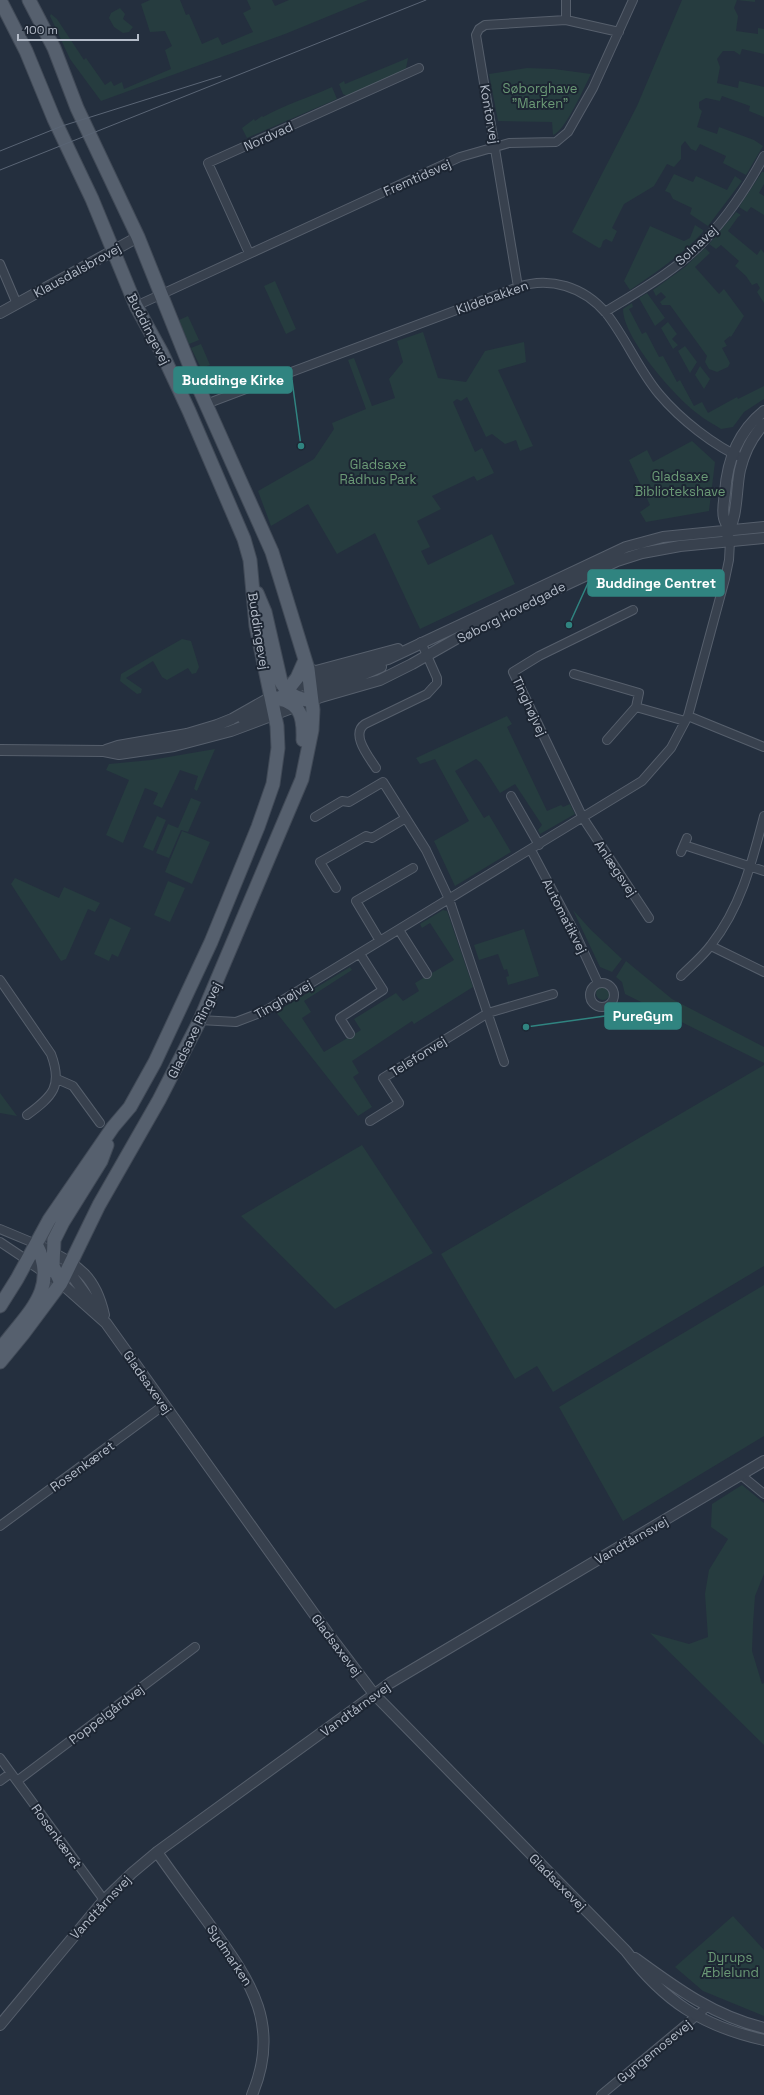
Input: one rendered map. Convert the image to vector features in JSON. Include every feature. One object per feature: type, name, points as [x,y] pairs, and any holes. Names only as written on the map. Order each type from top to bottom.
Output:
[{"type":"main road","name":"Buddingevej","points":[[0,0],[26,51],[114,250],[136,306],[180,392],[244,539],[252,578],[256,626],[283,705]]},
{"type":"main road","name":"Buddingevej","points":[[29,0],[54,48],[77,108],[135,239],[155,277],[160,294],[206,404],[272,552],[306,664]]},
{"type":"main road","name":"Gladsaxe Ringvej","points":[[0,1362],[23,1334],[66,1273],[100,1205],[159,1100],[200,1020],[284,821],[294,801],[308,760],[312,730],[311,691],[306,664]]},
{"type":"main road","points":[[283,705],[300,672],[306,664]]},
{"type":"main road","points":[[283,705],[311,691]]},
{"type":"main road","name":"Gladsaxe Ringvej","points":[[0,1306],[17,1279],[41,1266],[36,1244],[53,1214],[113,1127],[130,1107],[180,1011],[258,828],[275,772],[283,705]]},
{"type":"main road","points":[[283,705],[304,726],[300,768],[294,801]]},
{"type":"main road","points":[[0,1351],[40,1297],[44,1287],[41,1266],[52,1253],[56,1235],[101,1161],[113,1127]]},
{"type":"main road","points":[[41,1266],[66,1273]]},
{"type":"street","points":[[566,0],[566,20]]},
{"type":"street","name":"Fremtidsvej","points":[[136,306],[249,253],[460,158],[496,146],[531,141],[556,142],[563,138],[568,132],[593,88],[633,0]]},
{"type":"street","name":"Kontorvej","points":[[518,287],[496,146],[476,35],[479,29],[485,25],[566,20],[619,32]]},
{"type":"street","name":"Nordvad","points":[[249,253],[208,163],[419,68]]},
{"type":"street","name":"Solnavej","points":[[605,312],[674,266],[704,241],[733,207],[764,156]]},
{"type":"street","name":"Klausdalsbrovej","points":[[0,313],[135,239]]},
{"type":"street","name":"Klausdalsbrovej","points":[[0,264],[17,304]]},
{"type":"street","name":"Kildebakken","points":[[206,404],[518,287],[544,282],[560,283],[587,297],[605,312],[644,375],[659,395],[675,411],[709,438],[732,454],[744,459]]},
{"type":"street","points":[[730,541],[729,530],[724,518],[724,510],[726,482],[732,454],[746,430],[764,411]]},
{"type":"street","points":[[642,553],[676,542],[725,533],[729,530],[734,518],[737,487],[744,459],[751,442],[764,424]]},
{"type":"street","name":"Søborg Hovedgade","points":[[311,691],[400,653],[626,547],[663,537],[764,527]]},
{"type":"street","points":[[730,541],[733,537],[764,532]]},
{"type":"street","name":"Søborg Hovedgade","points":[[311,691],[380,680],[427,656],[484,623],[600,568],[642,553],[680,546],[764,538]]},
{"type":"street","name":"Tinghøjvej","points":[[200,1020],[236,1022],[246,1020],[265,1011],[450,900],[642,781],[672,748],[686,718],[725,579],[729,560],[730,541]]},
{"type":"street","name":"Tinghøjvej","points":[[583,818],[513,672],[539,656],[632,610]]},
{"type":"street","points":[[306,664],[316,671],[421,642],[437,680],[432,690],[365,724],[360,729],[359,737],[376,768]]},
{"type":"street","points":[[574,674],[639,693],[636,707],[607,740]]},
{"type":"street","points":[[0,750],[104,751],[119,754],[174,746],[231,731],[311,691]]},
{"type":"street","points":[[104,751],[118,746],[187,734],[232,719],[283,705]]},
{"type":"street","points":[[636,707],[686,718],[764,747]]},
{"type":"street","points":[[315,817],[342,801],[349,802],[383,782],[426,850],[450,900],[504,1062]]},
{"type":"street","points":[[511,796],[539,845]]},
{"type":"street","points":[[681,976],[711,946],[738,901],[751,865],[764,816]]},
{"type":"street","points":[[336,888],[320,862],[366,836],[372,838],[406,818]]},
{"type":"street","name":"Anlægsvej","points":[[583,818],[649,918]]},
{"type":"street","points":[[684,845],[751,865],[764,871]]},
{"type":"street","name":"Automatikvej","points":[[531,850],[576,933],[598,983]]},
{"type":"street","points":[[380,941],[356,901],[413,868]]},
{"type":"street","points":[[399,930],[427,974]]},
{"type":"street","points":[[711,946],[764,972]]},
{"type":"street","points":[[350,1034],[340,1018],[383,990],[360,954]]},
{"type":"street","points":[[0,980],[51,1054],[57,1079],[52,1092],[41,1104],[27,1115]]},
{"type":"street","name":"Telefonvej","points":[[370,1121],[399,1104],[383,1078],[488,1013],[553,994]]},
{"type":"street","points":[[57,1079],[73,1086],[100,1123]]},
{"type":"street","points":[[0,1229],[36,1244]]},
{"type":"street","points":[[0,1242],[41,1266]]},
{"type":"street","name":"Gladsaxevej","points":[[36,1244],[52,1253],[106,1323],[327,1632],[374,1694],[626,1951],[650,1980],[683,2009],[729,2030],[764,2040]]},
{"type":"street","name":"Gladsaxevej","points":[[66,1273],[84,1273],[100,1295],[106,1323]]},
{"type":"street","name":"Rosenkæret","points":[[0,1526],[164,1405]]},
{"type":"street","name":"Vandtårnsvej","points":[[0,2025],[104,1900],[132,1873],[157,1852],[374,1694],[454,1644],[764,1461]]},
{"type":"street","points":[[741,1475],[764,1494]]},
{"type":"street","name":"Poppelgårdvej","points":[[16,1781],[195,1647]]},
{"type":"street","name":"Rosenkæret","points":[[0,1758],[104,1900]]},
{"type":"street","points":[[0,1781],[11,1773]]},
{"type":"street","name":"Sydmarken","points":[[157,1852],[239,1966],[254,1992],[261,2015],[264,2039],[262,2060],[257,2083],[252,2095]]},
{"type":"street","name":"Gladsaxevej","points":[[626,1951],[686,1995],[707,2007],[733,2018],[764,2028]]},
{"type":"street","name":"Gyngemosevej","points":[[601,2095],[707,2007]]},
{"type":"green space","points":[[150,0],[180,0],[186,15],[189,14],[202,44],[218,37],[222,45],[253,32],[243,13],[251,9],[247,0],[272,0],[275,6],[289,0],[368,0],[285,34],[101,101],[70,59],[50,16],[51,14],[57,19],[84,60],[86,58],[105,85],[111,81],[114,86],[122,82],[124,89],[171,69],[165,50],[172,46],[165,31],[150,32],[141,4]]},
{"type":"green space","points":[[682,0],[737,0],[734,8],[738,16],[736,31],[758,34],[758,28],[764,29],[764,54],[742,49],[740,55],[734,51],[723,51],[717,59],[720,67],[717,83],[738,88],[739,81],[764,87],[764,117],[749,111],[750,106],[722,96],[720,101],[706,98],[699,102],[699,108],[702,111],[697,127],[717,134],[719,127],[754,140],[763,146],[746,175],[723,163],[726,156],[700,144],[696,151],[691,149],[685,141],[681,146],[681,159],[674,167],[667,164],[654,186],[624,204],[612,228],[617,231],[612,242],[606,239],[599,248],[572,232],[637,106]]},
{"type":"green space","points":[[737,0],[755,0],[755,2]]},
{"type":"green space","points":[[120,8],[125,14],[123,19],[133,27],[129,32],[123,33],[114,27],[109,18],[111,13]]},
{"type":"green space","points":[[408,58],[406,68],[402,71],[347,96],[343,94],[339,84],[344,81],[345,84]]},
{"type":"green space","name":"Søborghave \"Marken\"","points":[[527,68],[554,69],[591,74],[569,117],[553,135],[552,122],[498,121],[489,74]]},
{"type":"green space","points":[[332,87],[337,99],[247,138],[242,128],[254,119],[255,121],[262,116],[263,117],[280,108]]},
{"type":"green space","points":[[762,172],[764,172],[764,184],[759,193],[764,196],[764,215],[751,207],[747,212],[739,207]]},
{"type":"green space","points":[[674,174],[693,182],[696,176],[727,190],[735,176],[742,181],[708,226],[690,214],[692,208],[673,199],[670,193],[665,191]]},
{"type":"green space","points":[[736,212],[741,215],[728,231],[757,255],[761,249],[764,253],[764,303],[757,292],[760,288],[757,283],[752,285],[746,276],[735,266],[739,261],[721,245],[716,249],[709,244]]},
{"type":"green space","points":[[695,225],[703,230],[703,232],[668,263],[630,290],[624,281],[650,226],[684,241],[690,238]]},
{"type":"green space","points":[[705,248],[710,253],[695,267],[719,294],[724,289],[744,316],[731,337],[730,336],[724,341],[727,346],[722,348],[730,363],[728,367],[717,372],[709,369],[705,362],[707,356],[670,305],[662,305],[660,302],[666,297],[661,292],[656,296],[653,290],[685,267]]},
{"type":"green space","points":[[275,281],[296,329],[286,334],[264,286]]},
{"type":"green space","points":[[647,293],[665,318],[655,326],[639,298]]},
{"type":"green space","points":[[632,303],[633,307],[629,309],[642,334],[646,332],[659,357],[663,356],[677,382],[680,380],[694,406],[702,402],[708,413],[737,397],[738,399],[764,386],[764,399],[744,412],[733,427],[721,429],[701,416],[688,406],[664,381],[631,335],[625,321],[623,309]]},
{"type":"green space","points":[[188,316],[199,340],[189,344],[179,320]]},
{"type":"green space","points":[[668,322],[677,334],[672,339],[678,345],[673,349],[661,328]]},
{"type":"green space","name":"Gladsaxe Rådhus Park","points":[[423,332],[438,378],[466,382],[485,351],[524,342],[526,362],[498,370],[533,446],[520,451],[516,440],[505,444],[492,434],[486,437],[467,397],[461,401],[457,399],[453,402],[475,452],[482,448],[494,473],[477,481],[474,476],[432,496],[441,509],[417,521],[430,547],[421,551],[428,565],[492,534],[515,584],[420,629],[375,533],[337,554],[308,504],[271,526],[258,491],[314,459],[334,429],[332,423],[366,409],[348,360],[354,358],[372,406],[395,398],[389,379],[403,362],[397,341]]},
{"type":"green space","points":[[201,344],[210,365],[201,368],[191,348]]},
{"type":"green space","points":[[685,346],[697,362],[690,373],[678,351]]},
{"type":"green space","points":[[700,366],[710,379],[704,389],[695,375]]},
{"type":"green space","name":"Gladsaxe Bibliotekshave","points":[[692,441],[715,462],[709,511],[646,522],[640,512],[650,505],[629,460],[647,450],[653,462]]},
{"type":"green space","points":[[182,639],[191,641],[199,667],[196,673],[192,674],[188,668],[167,680],[162,677],[153,661],[126,678],[142,689],[141,693],[137,694],[120,681],[121,674]]},
{"type":"green space","points":[[507,716],[512,724],[507,727],[547,811],[561,805],[563,807],[570,804],[575,814],[540,834],[538,830],[542,825],[515,784],[500,793],[481,763],[476,759],[455,771],[484,818],[489,815],[511,852],[455,886],[434,841],[469,821],[435,759],[420,764],[416,758]]},
{"type":"green space","points":[[215,749],[197,791],[194,789],[198,776],[180,770],[162,808],[153,804],[158,793],[145,788],[123,843],[106,835],[129,780],[106,770],[109,764],[151,760]]},
{"type":"green space","points":[[191,798],[201,802],[188,832],[181,830],[169,858],[156,853],[168,824],[178,828]]},
{"type":"green space","points":[[157,816],[166,820],[153,851],[143,847]]},
{"type":"green space","points":[[182,831],[210,842],[192,884],[165,872]]},
{"type":"green space","points":[[15,878],[59,898],[64,887],[100,903],[95,912],[88,909],[66,959],[61,961],[11,884]]},
{"type":"green space","points":[[168,881],[185,888],[170,922],[154,915]]},
{"type":"green space","points":[[443,910],[447,911],[473,987],[414,1024],[412,1021],[352,1061],[359,1073],[353,1077],[372,1107],[358,1116],[276,1012],[350,967],[352,970],[304,1001],[311,1012],[302,1018],[324,1052],[361,1030],[354,1019],[396,993],[403,1001],[419,991],[415,983],[454,960],[430,923],[422,928],[420,924]]},
{"type":"green space","points":[[573,910],[591,930],[622,959],[612,972],[600,967]]},
{"type":"green space","points":[[110,918],[131,928],[118,957],[112,954],[109,961],[94,954]]},
{"type":"green space","points":[[524,929],[539,976],[508,985],[506,977],[509,976],[507,969],[504,970],[498,954],[479,960],[474,945]]},
{"type":"green space","points":[[626,961],[672,999],[764,1047],[764,1063],[625,994],[622,982],[616,977]]},
{"type":"green space","points":[[603,986],[608,988],[610,993],[608,998],[603,1000],[598,998],[596,993],[598,988]]},
{"type":"green space","points":[[764,1065],[764,1266],[553,1392],[537,1366],[515,1379],[441,1254]]},
{"type":"green space","points":[[0,1093],[17,1116],[0,1113]]},
{"type":"green space","points":[[362,1145],[433,1253],[335,1309],[241,1216]]},
{"type":"green space","points":[[764,1285],[764,1436],[623,1521],[559,1407]]},
{"type":"green space","points":[[742,1485],[764,1503],[764,1574],[755,1596],[752,1651],[762,1684],[764,1683],[764,1745],[650,1633],[689,1644],[708,1637],[705,1594],[709,1570],[728,1539],[711,1527],[712,1504]]},
{"type":"green space","name":"Dyrups Æblelund","points":[[733,1916],[764,1950],[764,2016],[703,1991],[675,1967]]},
{"type":"tram line","points":[[0,170],[426,0]]},
{"type":"tram line","points":[[0,151],[62,126],[221,76]]},
{"type":"place","name":"Buddinge Kirke","points":[[301,446]]},
{"type":"place","name":"Buddinge Centret","points":[[569,625]]},
{"type":"place","name":"PureGym","points":[[526,1027]]}]
